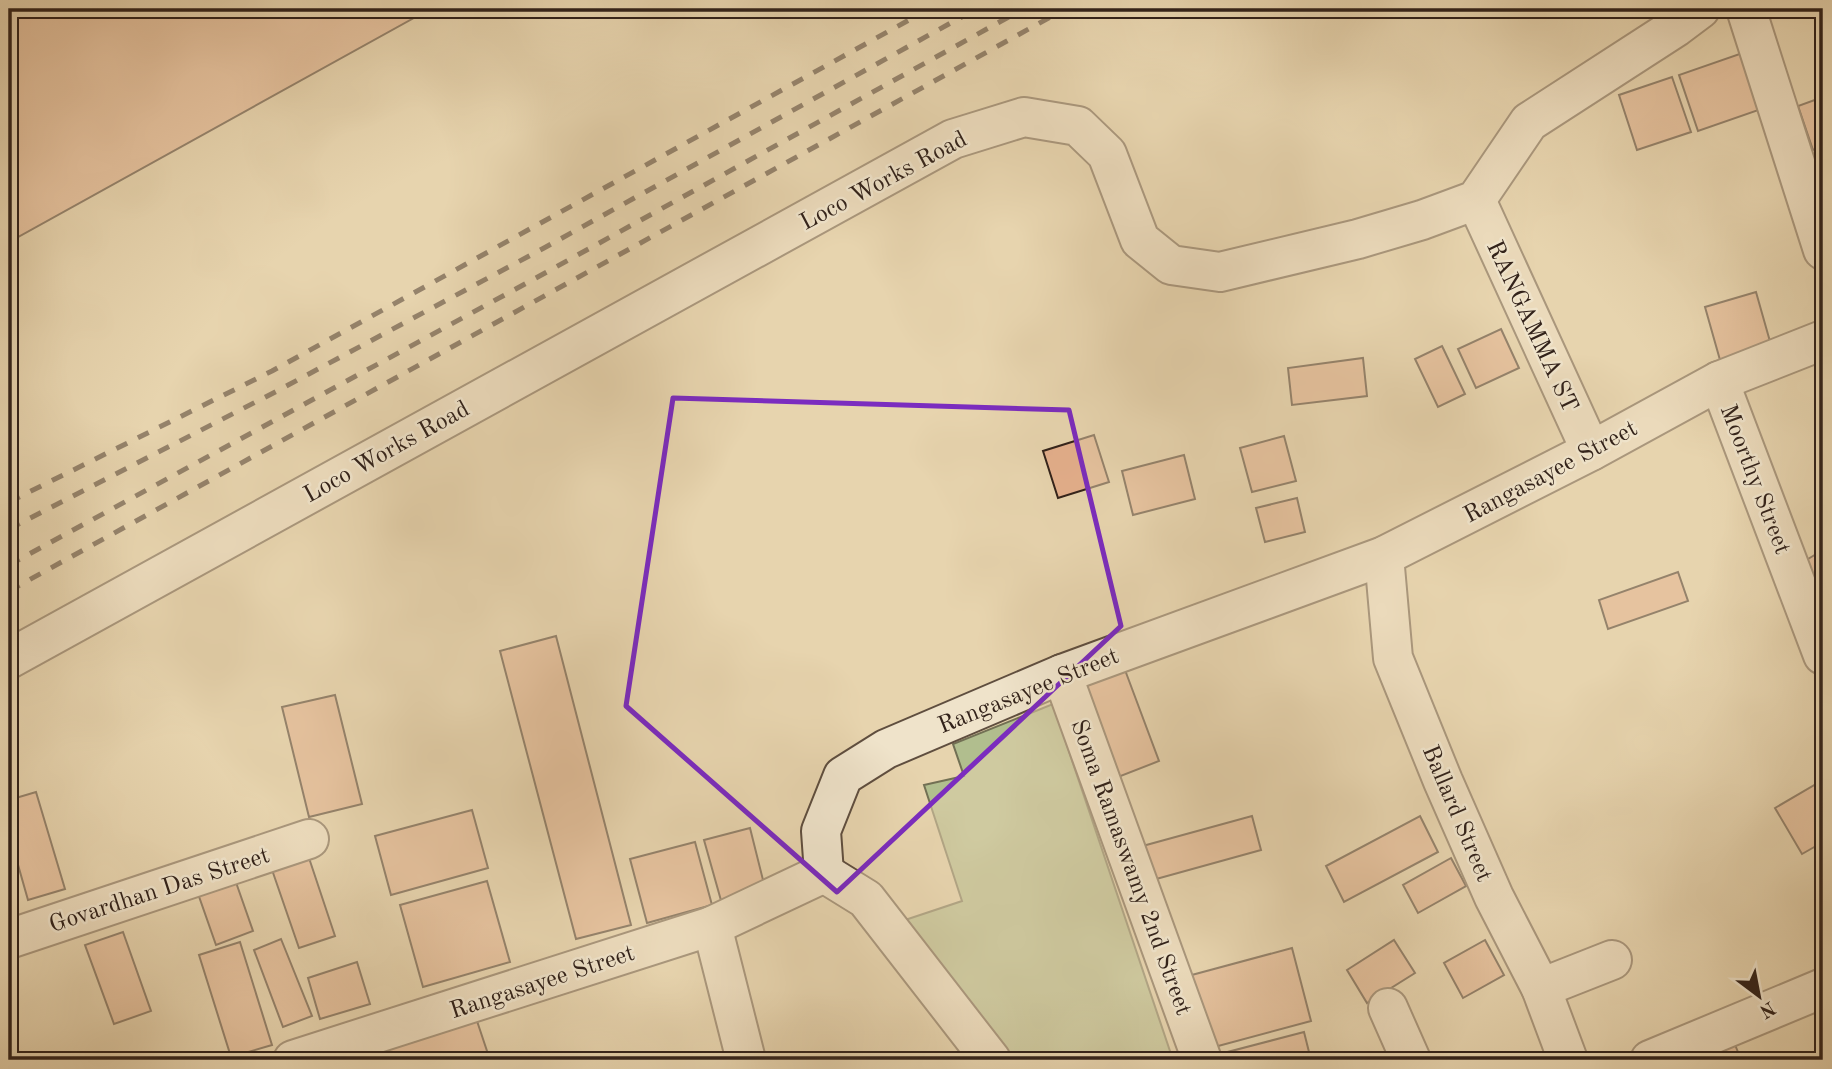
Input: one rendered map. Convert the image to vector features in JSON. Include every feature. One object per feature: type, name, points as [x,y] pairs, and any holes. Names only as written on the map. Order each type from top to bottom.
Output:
[{"type":"street","points":[[1476,200],[1529,122],[1700,9]]},
{"type":"street","points":[[1746,9],[1823,250]]},
{"type":"street","name":"Loco Works Road","points":[[9,659],[953,139],[1024,117],[1078,126],[1107,154],[1140,240],[1171,265],[1220,272],[1358,239],[1476,200]]},
{"type":"street","name":"RANGAMMA ST","points":[[1476,200],[1591,451]]},
{"type":"street","name":"Rangasayee Street","points":[[293,1060],[375,1048],[712,926],[824,873],[821,831],[844,776],[886,749],[1062,674],[1384,556],[1591,451],[1719,381],[1823,340]]},
{"type":"street","name":"Moorthy Street","points":[[1719,381],[1823,655]]},
{"type":"street","name":"Ballard Street","points":[[1384,556],[1393,658],[1443,782],[1494,897],[1541,988],[1568,1060]]},
{"type":"street","name":"Soma Ramaswamy 2nd Street","points":[[1062,674],[1202,1060]]},
{"type":"street","name":"Govardhan Das Street","points":[[9,939],[309,839]]},
{"type":"street","points":[[824,873],[866,899],[991,1060]]},
{"type":"street","points":[[712,926],[746,1060]]},
{"type":"street","points":[[1541,988],[1612,960]]},
{"type":"street","points":[[1650,1060],[1823,988]]},
{"type":"street","points":[[1388,1008],[1411,1060]]},
{"type":"highlighted area","points":[[673,398],[1069,410],[1121,626],[837,892],[626,706]]},
{"type":"green space","points":[[1053,704],[1173,1060],[1005,1060],[893,924],[962,901],[924,785],[964,776],[953,744]]},
{"type":"building","points":[[9,9],[430,9],[9,242]]},
{"type":"building","points":[[1754,49],[1773,105],[1698,131],[1679,75]]},
{"type":"building","points":[[1672,77],[1691,132],[1637,150],[1619,95]]},
{"type":"building","points":[[1823,97],[1823,146],[1813,150],[1798,106]]},
{"type":"building","points":[[1756,292],[1771,345],[1720,360],[1705,307]]},
{"type":"building","points":[[1501,329],[1519,368],[1476,388],[1458,349]]},
{"type":"building","points":[[1442,346],[1465,394],[1438,407],[1415,359]]},
{"type":"building","points":[[1363,358],[1367,396],[1292,405],[1288,368]]},
{"type":"building","points":[[1094,435],[1109,482],[1058,498],[1043,451]]},
{"type":"building","points":[[1284,436],[1296,481],[1252,492],[1240,448]]},
{"type":"building","points":[[1184,455],[1195,499],[1133,515],[1122,471]]},
{"type":"building","points":[[1297,498],[1305,532],[1265,542],[1256,508]]},
{"type":"building","points":[[1823,550],[1823,607],[1798,565]]},
{"type":"building","points":[[1678,572],[1688,601],[1608,629],[1599,600]]},
{"type":"building","points":[[556,636],[631,925],[576,939],[500,651]]},
{"type":"building","points":[[1125,670],[1159,761],[1113,779],[1079,688]]},
{"type":"building","points":[[335,695],[362,804],[309,817],[282,707]]},
{"type":"building","points":[[1823,780],[1823,842],[1802,854],[1775,808]]},
{"type":"building","points":[[36,792],[65,889],[28,900],[9,833],[9,800]]},
{"type":"building","points":[[472,810],[488,868],[391,895],[375,836]]},
{"type":"building","points":[[1252,816],[1261,850],[1149,881],[1139,847]]},
{"type":"building","points":[[1420,816],[1438,852],[1344,902],[1326,866]]},
{"type":"building","points":[[750,828],[766,892],[722,904],[704,840]]},
{"type":"building","points":[[695,842],[712,905],[647,923],[630,859]]},
{"type":"building","points":[[307,852],[335,936],[299,948],[270,864]]},
{"type":"building","points":[[1451,858],[1466,886],[1418,913],[1403,885]]},
{"type":"building","points":[[232,871],[253,931],[216,945],[195,885]]},
{"type":"building","points":[[487,881],[510,962],[423,987],[400,905]]},
{"type":"building","points":[[123,932],[151,1011],[114,1024],[85,945]]},
{"type":"building","points":[[281,939],[312,1016],[283,1027],[254,950]]},
{"type":"building","points":[[1394,940],[1415,973],[1367,1003],[1347,970]]},
{"type":"building","points":[[1485,940],[1504,975],[1463,998],[1444,963]]},
{"type":"building","points":[[240,942],[272,1045],[231,1057],[199,955]]},
{"type":"building","points":[[1292,948],[1311,1021],[1207,1049],[1188,976]]},
{"type":"building","points":[[357,962],[370,1004],[320,1019],[308,978]]},
{"type":"building","points":[[476,1018],[490,1060],[387,1060],[383,1048]]},
{"type":"building","points":[[1304,1032],[1311,1060],[1218,1060],[1216,1055]]},
{"type":"building","points":[[1734,1042],[1741,1060],[1701,1060],[1699,1055]]},
{"type":"railway","points":[[9,502],[272,371],[929,9]]},
{"type":"railway","points":[[9,529],[277,391],[544,248],[976,9]]},
{"type":"railway","points":[[9,565],[1023,9]]},
{"type":"railway","points":[[9,591],[1065,9]]}]
